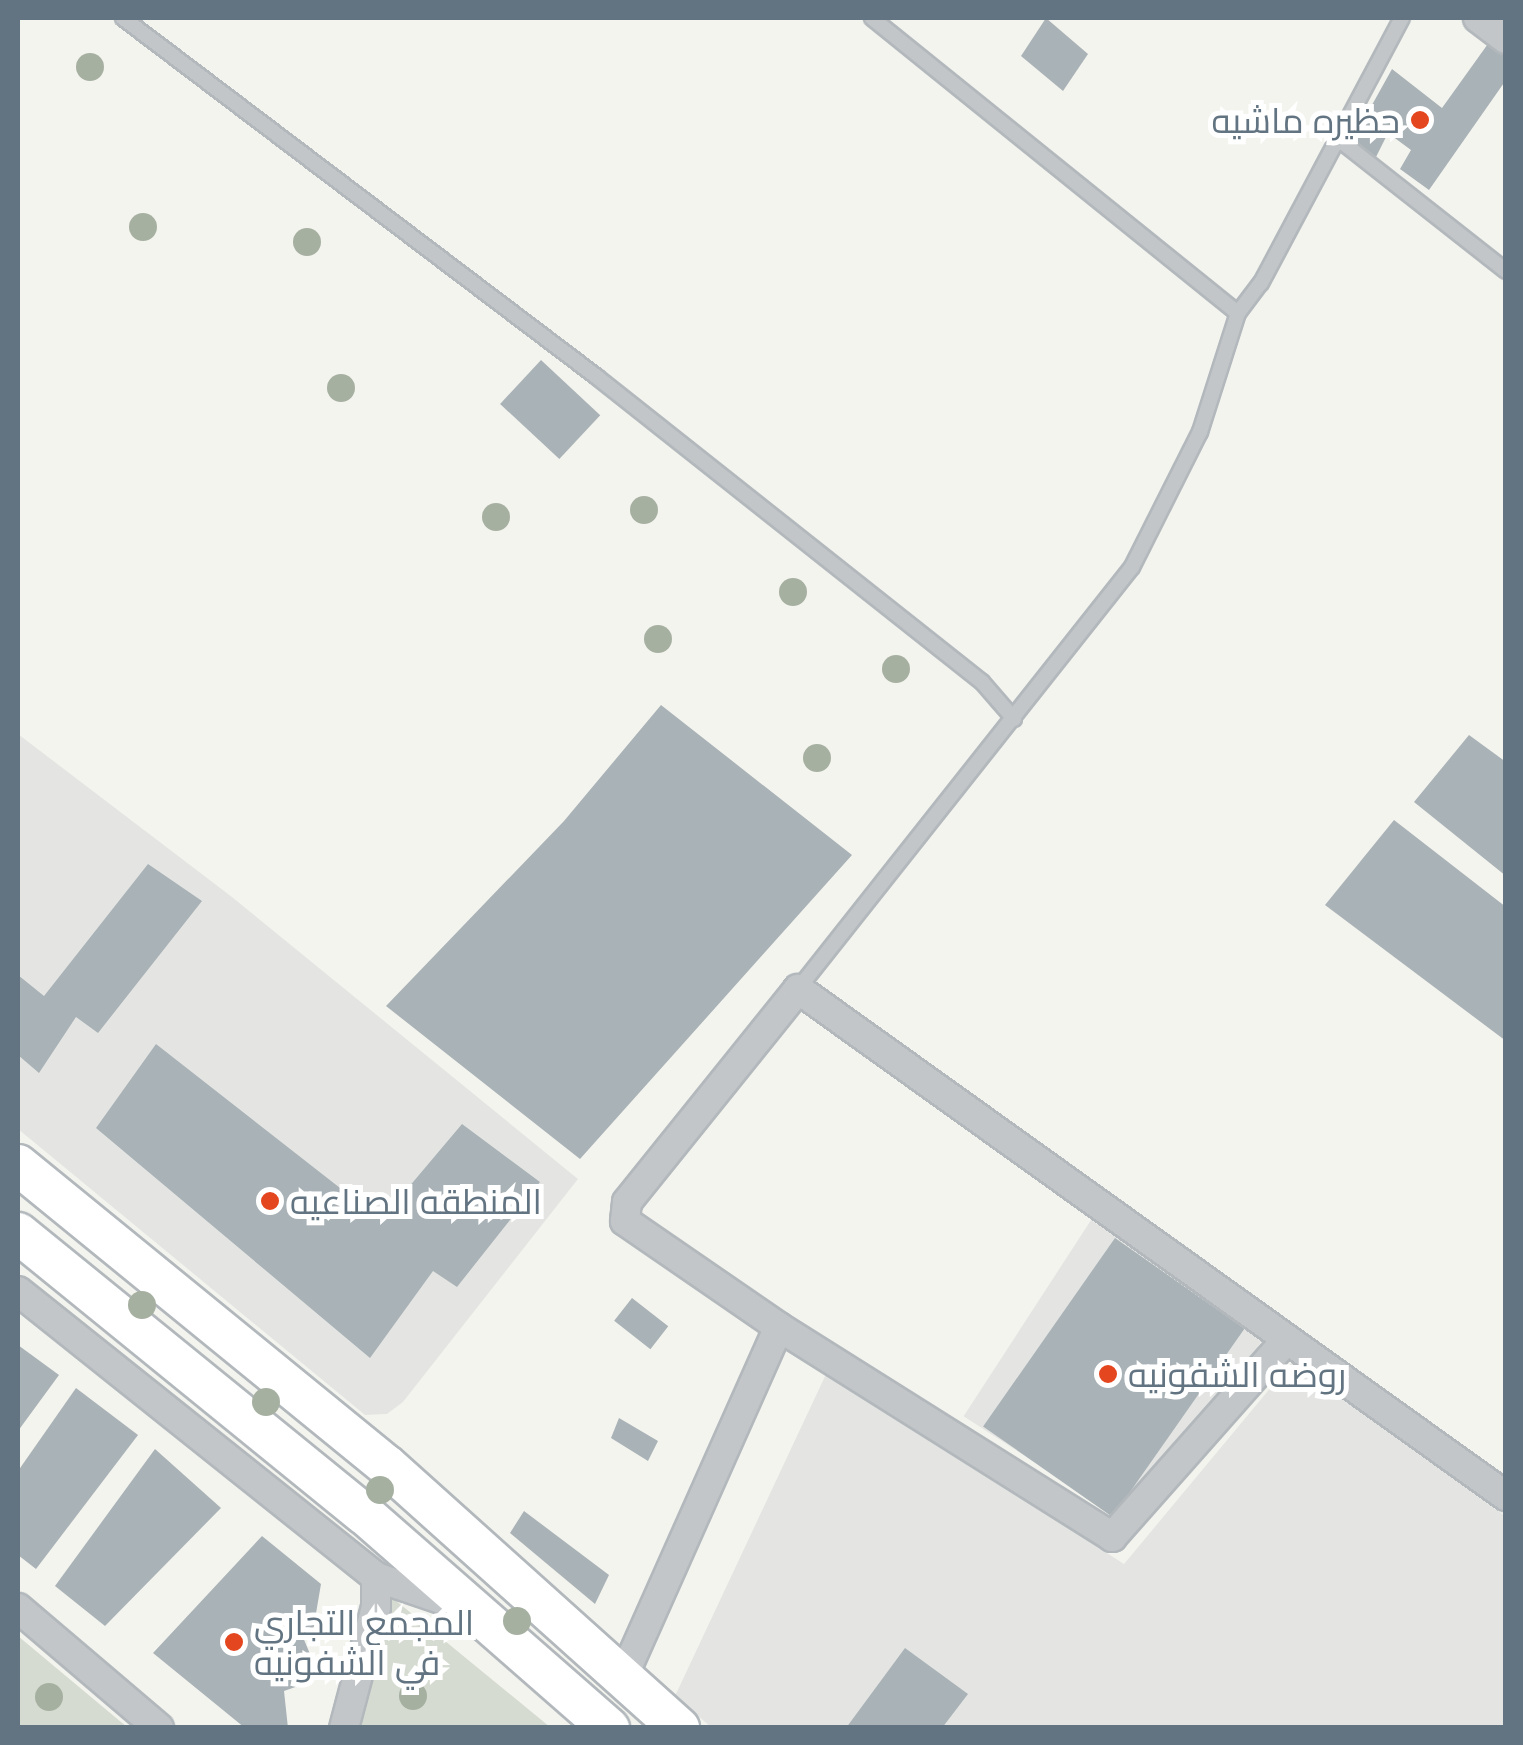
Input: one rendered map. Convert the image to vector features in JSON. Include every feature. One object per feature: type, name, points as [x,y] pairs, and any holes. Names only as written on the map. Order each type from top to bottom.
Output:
[{"type":"main road","points":[[18,1164],[386,1465],[679,1728]]},
{"type":"main road","points":[[18,1233],[474,1610],[609,1728]]},
{"type":"street","points":[[1478,18],[1506,39]]},
{"type":"street","points":[[1287,1339],[1112,1537],[780,1327],[625,1221],[627,1202],[681,1127],[798,989],[1287,1339],[1506,1496]]},
{"type":"street","points":[[18,1291],[376,1578],[474,1610]]},
{"type":"street","points":[[623,1677],[780,1327]]},
{"type":"street","points":[[344,1728],[376,1607],[376,1578]]},
{"type":"street","points":[[18,1608],[160,1728]]},
{"type":"lane","points":[[123,18],[597,377],[982,682],[1014,719]]},
{"type":"lane","points":[[872,18],[1238,313]]},
{"type":"lane","points":[[798,989],[1132,567],[1200,432],[1238,313],[1261,283],[1402,18]]},
{"type":"lane","points":[[1337,138],[1506,271]]},
{"type":"shaded area","points":[[18,734],[232,897],[578,1179],[403,1402],[387,1414],[365,1415],[18,1129]]},
{"type":"shaded area","name":"روضه الشفونيه","points":[[1091,1220],[1266,1334],[1139,1530],[964,1416]]},
{"type":"shaded area","points":[[1292,1362],[1505,1516],[1505,1727],[712,1728],[675,1696],[827,1372],[1124,1564]]},
{"type":"shaded area","points":[[389,1595],[550,1727],[358,1728]]},
{"type":"shaded area","points":[[18,1636],[127,1727],[18,1727]]},
{"type":"building","points":[[1046,18],[1088,54],[1063,91],[1021,56]]},
{"type":"building","name":"حظيره ماشيه","points":[[1490,41],[1506,54],[1506,80],[1429,190],[1400,169],[1411,150],[1388,133],[1376,157],[1353,139],[1392,69],[1442,108]]},
{"type":"building","points":[[541,360],[600,415],[559,459],[500,404]]},
{"type":"building","points":[[661,705],[852,855],[580,1159],[386,1006],[564,821]]},
{"type":"building","points":[[1469,735],[1506,762],[1506,876],[1414,802]]},
{"type":"building","points":[[1394,820],[1506,907],[1506,1041],[1325,905]]},
{"type":"building","points":[[148,864],[202,901],[98,1033],[76,1017],[39,1073],[18,1055],[18,975],[44,996]]},
{"type":"building","name":"المنطقه الصناعيه","points":[[156,1044],[381,1220],[462,1124],[540,1182],[457,1287],[433,1271],[370,1358],[96,1128]]},
{"type":"building","name":"روضه الشفونيه","points":[[1115,1238],[1244,1329],[1113,1517],[983,1426]]},
{"type":"building","points":[[632,1298],[668,1326],[650,1349],[614,1321]]},
{"type":"building","points":[[18,1345],[59,1375],[18,1431]]},
{"type":"building","points":[[76,1388],[138,1435],[36,1569],[18,1555],[18,1471]]},
{"type":"building","points":[[619,1418],[658,1441],[648,1461],[611,1438]]},
{"type":"building","points":[[155,1449],[221,1508],[105,1626],[55,1586]]},
{"type":"building","points":[[524,1511],[609,1575],[595,1604],[510,1533]]},
{"type":"building","name":"المجمع التجاري في الشفونيه","points":[[262,1536],[321,1584],[313,1631],[300,1630],[315,1666],[304,1684],[284,1691],[288,1728],[245,1728],[153,1653]]},
{"type":"building","points":[[905,1648],[968,1694],[942,1728],[846,1728]]},
{"type":"place","name":"حظيره ماشيه","points":[[1420,120]]},
{"type":"place","name":"المنطقه الصناعيه","points":[[270,1201]]},
{"type":"place","name":"روضه الشفونيه","points":[[1108,1374]]},
{"type":"place","name":"المجمع التجاري في الشفونيه","points":[[234,1642]]}]
